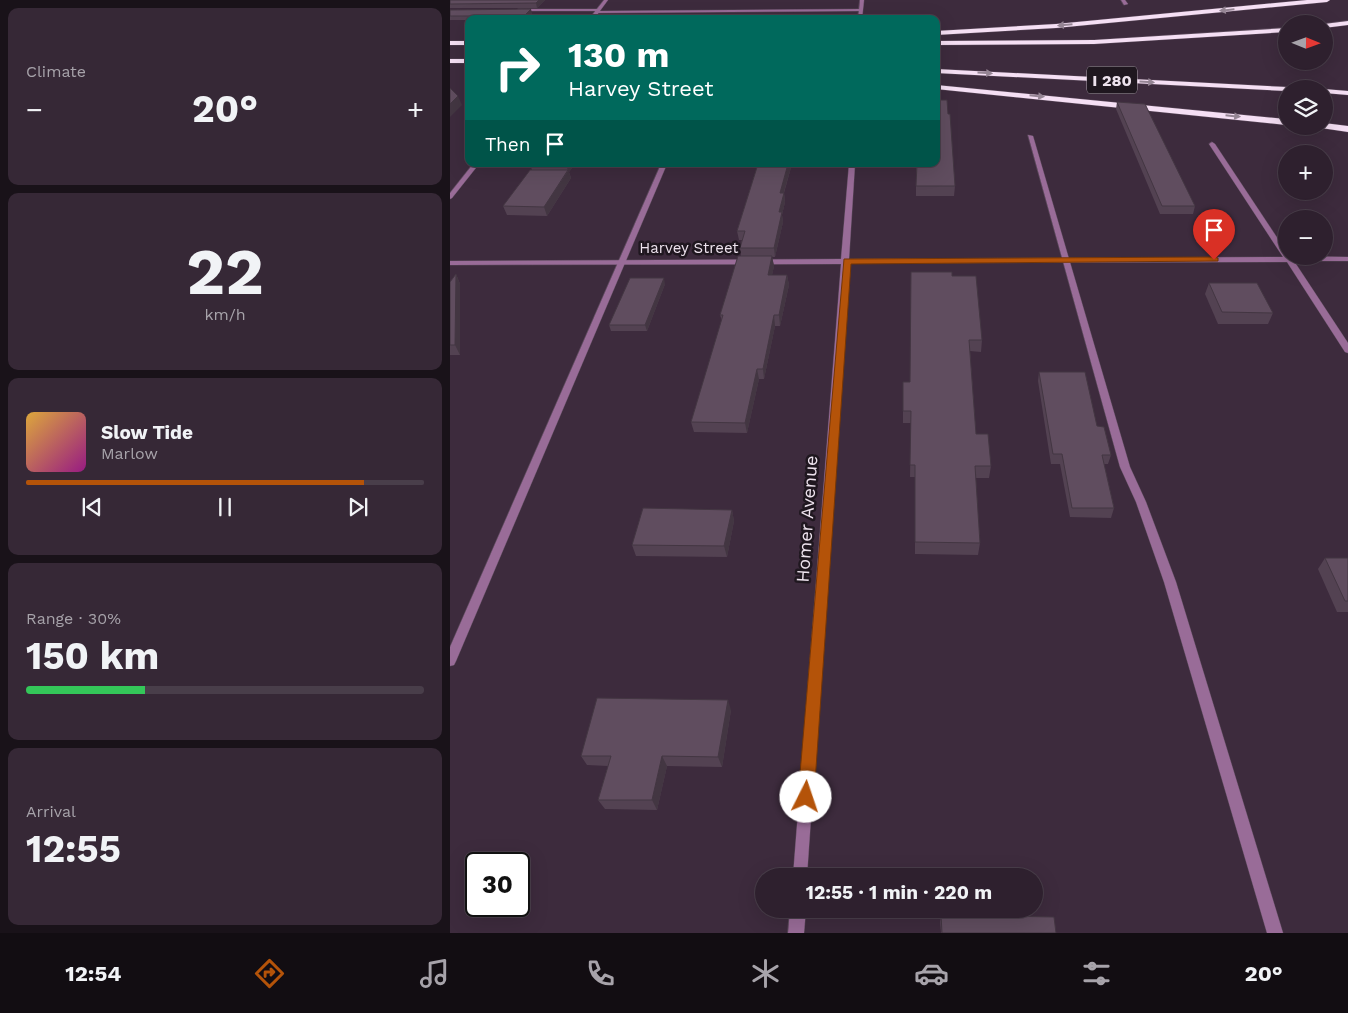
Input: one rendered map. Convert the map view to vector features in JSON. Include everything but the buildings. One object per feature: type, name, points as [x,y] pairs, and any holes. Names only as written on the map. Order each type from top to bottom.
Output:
[{"type":"highway","points":[[940,33],[1074,24],[1327,0]]},
{"type":"highway","points":[[1333,25],[1348,23]]},
{"type":"highway","name":"I 280","points":[[940,43],[1094,42],[1278,30]]},
{"type":"highway","points":[[450,43],[465,43]]},
{"type":"highway","points":[[450,61],[465,61]]},
{"type":"highway","name":"I 280","points":[[940,71],[1278,89]]},
{"type":"highway","points":[[940,87],[1278,121]]},
{"type":"highway","points":[[1333,90],[1348,91]]},
{"type":"highway","points":[[1333,127],[1348,129]]},
{"type":"street","points":[[594,15],[606,0]]},
{"type":"street","points":[[860,15],[862,0]]},
{"type":"street","points":[[509,10],[861,10]]},
{"type":"street","points":[[1030,136],[1125,467],[1141,502],[1170,582],[1275,933]]},
{"type":"street","points":[[1212,144],[1278,243]]},
{"type":"street","points":[[450,197],[474,167]]},
{"type":"street","points":[[450,661],[620,262],[663,167]]},
{"type":"street","name":"Homer Avenue","points":[[801,868],[847,261],[852,167]]},
{"type":"street","name":"Harvey Street","points":[[450,263],[1278,257]]},
{"type":"street","name":"Harvey Street","points":[[1333,259],[1348,259]]},
{"type":"street","points":[[1292,265],[1348,350]]},
{"type":"street","points":[[796,933],[797,918]]},
{"type":"route","points":[[806,797],[847,261],[1214,260]]}]
